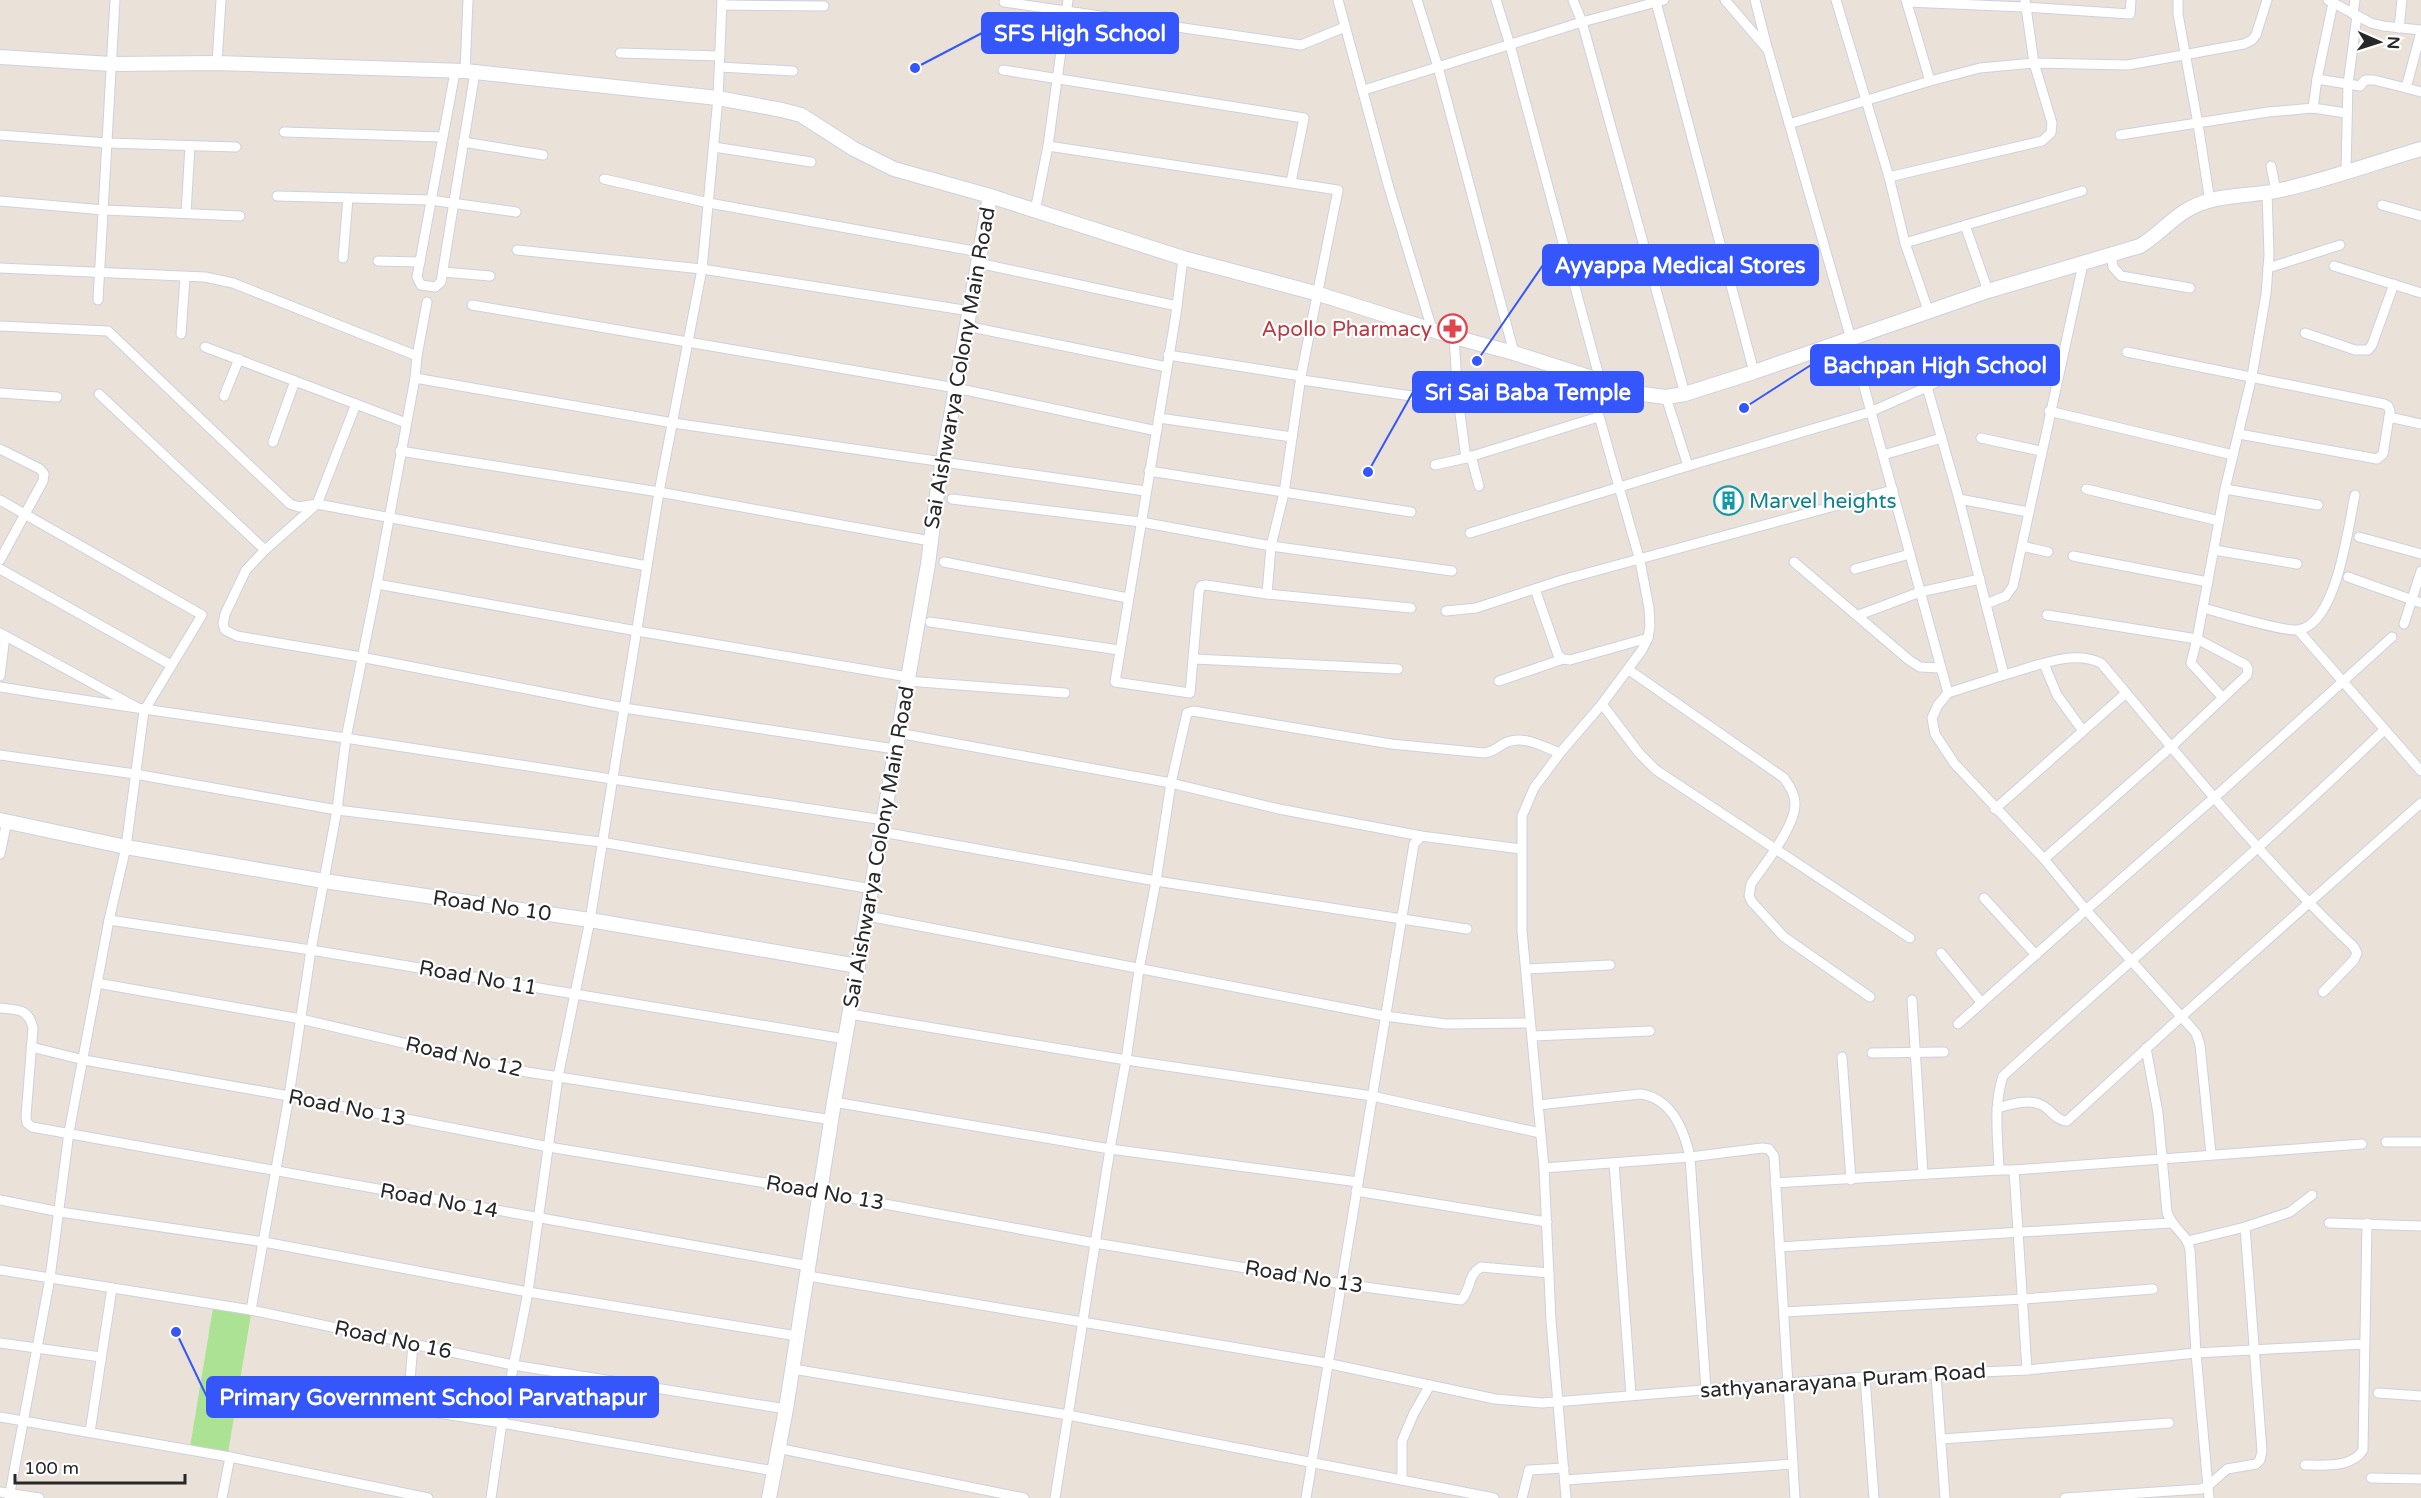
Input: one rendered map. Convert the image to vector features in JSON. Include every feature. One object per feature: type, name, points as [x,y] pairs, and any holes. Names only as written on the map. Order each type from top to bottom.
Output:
[{"type":"street","points":[[98,300],[115,0]]},
{"type":"street","points":[[217,63],[220,0]]},
{"type":"street","points":[[465,72],[451,94],[442,137],[417,277],[422,285],[439,285],[454,204],[471,96],[465,72],[468,0]]},
{"type":"street","points":[[1338,0],[1389,188],[1432,329]]},
{"type":"street","points":[[1417,0],[1438,67],[1514,353]]},
{"type":"street","points":[[1496,0],[1510,45],[1594,379],[1598,417],[1640,561],[1649,608],[1648,638],[1629,670],[1534,788],[1522,816],[1521,849],[1526,969],[1544,1168],[1551,1321],[1566,1498]]},
{"type":"street","points":[[1573,0],[1582,22],[1685,394]]},
{"type":"street","points":[[1725,0],[1768,50]]},
{"type":"street","points":[[1755,0],[1948,693]]},
{"type":"street","points":[[1836,0],[1889,177],[1905,243],[1929,313]]},
{"type":"street","points":[[2080,0],[2080,11]]},
{"type":"street","points":[[1930,81],[1906,1],[2024,3],[2080,11],[2130,14],[2131,0]]},
{"type":"street","points":[[2178,0],[2178,14],[2210,201]]},
{"type":"street","points":[[1789,124],[1980,68],[2034,63],[2128,65],[2244,44],[2256,35],[2267,0]]},
{"type":"street","points":[[2346,171],[2348,126],[2346,113],[2355,0]]},
{"type":"street","points":[[2399,28],[2402,0]]},
{"type":"street","points":[[1364,90],[1582,22],[1660,1],[1754,372]]},
{"type":"street","points":[[2313,108],[2331,1],[2355,15],[2383,26],[2421,31],[2406,88]]},
{"type":"street","points":[[1004,2],[1067,5],[1301,45],[1345,27]]},
{"type":"street","points":[[491,1498],[502,1423],[528,1292],[558,1077],[590,920],[659,492],[702,269],[718,98],[722,3],[824,6]]},
{"type":"street","points":[[1889,177],[2042,141],[2051,133],[2052,123],[2034,63],[2024,3]]},
{"type":"street","points":[[1035,211],[1048,146],[1067,5]]},
{"type":"street","points":[[620,53],[720,56]]},
{"type":"street","points":[[0,57],[111,64],[336,65],[465,72],[718,98],[801,115],[854,149],[894,169],[990,196],[1183,258],[1319,294],[1642,394],[1666,397],[1685,394],[1754,372],[1988,291],[2140,246],[2156,237],[2188,210],[2210,201],[2235,194],[2271,191],[2421,149]]},
{"type":"street","points":[[720,67],[793,71]]},
{"type":"street","points":[[1002,70],[1304,118],[1291,182]]},
{"type":"street","points":[[2317,79],[2360,86],[2365,80],[2374,80],[2421,92]]},
{"type":"street","points":[[451,94],[471,96]]},
{"type":"street","points":[[2120,135],[2313,108],[2346,113]]},
{"type":"street","points":[[284,132],[442,137]]},
{"type":"street","points":[[0,135],[107,143],[236,147]]},
{"type":"street","points":[[463,142],[543,155]]},
{"type":"street","points":[[186,213],[190,146]]},
{"type":"street","points":[[1048,146],[1338,190],[1302,378],[1284,493],[1271,546],[1267,594]]},
{"type":"street","points":[[714,147],[811,162]]},
{"type":"street","points":[[2223,698],[2191,663],[2225,489],[2252,376],[2266,294],[2271,166]]},
{"type":"street","points":[[604,179],[709,203],[979,258],[1178,306]]},
{"type":"street","points":[[1905,243],[2082,191]]},
{"type":"street","points":[[277,196],[430,200],[516,212]]},
{"type":"street","name":"Sai Aishwarya Colony Main Road","points":[[769,1498],[793,1369],[834,1102],[868,916],[942,462],[990,196]]},
{"type":"street","points":[[343,258],[348,198]]},
{"type":"street","points":[[0,201],[104,210],[240,216]]},
{"type":"street","points":[[2382,205],[2421,216]]},
{"type":"street","points":[[1965,225],[1988,291]]},
{"type":"street","points":[[2268,268],[2340,245]]},
{"type":"street","points":[[517,250],[702,269],[970,311]]},
{"type":"street","points":[[2111,255],[2113,267],[2121,276],[2190,288]]},
{"type":"street","points":[[1183,258],[1178,306],[1145,491],[1142,522],[1115,682],[1190,693],[1201,586],[1412,608]]},
{"type":"street","points":[[378,261],[420,262]]},
{"type":"street","points":[[1986,604],[2010,592],[2083,264]]},
{"type":"street","points":[[2334,266],[2421,293]]},
{"type":"street","points":[[0,268],[205,277],[233,283],[417,356]]},
{"type":"street","points":[[443,272],[490,276]]},
{"type":"street","points":[[181,334],[185,277]]},
{"type":"street","points":[[2305,333],[2355,350],[2368,350],[2372,345],[2394,284]]},
{"type":"street","points":[[251,1310],[289,1096],[311,950],[337,810],[346,738],[377,584],[427,302]]},
{"type":"street","points":[[472,305],[688,344],[956,388],[1157,432]]},
{"type":"street","points":[[0,326],[108,331],[290,504],[299,507],[317,504],[647,566]]},
{"type":"street","points":[[966,326],[1167,367]]},
{"type":"street","points":[[1454,337],[1458,399],[1469,457],[1479,486]]},
{"type":"street","points":[[205,347],[406,423]]},
{"type":"street","points":[[2127,352],[2384,404],[2390,411],[2383,454],[2378,459],[2239,434]]},
{"type":"street","points":[[1168,355],[1418,397]]},
{"type":"street","points":[[224,396],[239,359]]},
{"type":"street","points":[[1470,533],[1870,412],[1966,368],[1984,365],[2004,366],[2056,381]]},
{"type":"street","points":[[415,378],[673,423],[1145,491]]},
{"type":"street","points":[[273,442],[296,381]]},
{"type":"street","points":[[1927,387],[1959,499],[2004,675]]},
{"type":"street","points":[[0,393],[57,397]]},
{"type":"street","points":[[99,394],[265,550]]},
{"type":"street","points":[[1666,397],[1688,466]]},
{"type":"street","points":[[356,404],[317,504],[246,570],[225,614],[223,624],[225,630],[237,636],[361,657],[624,708],[895,749]]},
{"type":"street","points":[[2049,411],[2233,455]]},
{"type":"street","points":[[1436,465],[1598,417]]},
{"type":"street","points":[[2389,417],[2421,424]]},
{"type":"street","points":[[1159,418],[1292,437]]},
{"type":"street","points":[[1883,455],[1942,438]]},
{"type":"street","points":[[1981,438],[2040,451]]},
{"type":"street","points":[[0,449],[40,469],[44,474],[43,481],[26,515],[0,561]]},
{"type":"street","points":[[400,451],[659,492],[930,541]]},
{"type":"street","points":[[1149,471],[1411,512]]},
{"type":"street","points":[[2086,489],[2219,521]]},
{"type":"street","points":[[2225,489],[2318,505]]},
{"type":"street","points":[[1446,611],[1476,608],[1562,580],[1640,561],[1893,490]]},
{"type":"street","points":[[2298,630],[2318,619],[2332,597],[2355,495]]},
{"type":"street","points":[[952,499],[1142,522],[1271,546],[1452,571]]},
{"type":"street","points":[[1959,499],[2028,512]]},
{"type":"street","points":[[0,501],[202,615],[144,711],[126,847],[69,1132],[50,1278],[23,1420],[6,1494],[39,1498]]},
{"type":"street","points":[[2359,537],[2421,554]]},
{"type":"street","points":[[2022,546],[2048,552]]},
{"type":"street","points":[[2214,550],[2297,564]]},
{"type":"street","points":[[1855,569],[1910,554]]},
{"type":"street","points":[[2073,556],[2208,582]]},
{"type":"street","points":[[944,562],[1128,597]]},
{"type":"street","points":[[1794,562],[1909,660],[1920,667],[1941,668]]},
{"type":"street","points":[[0,569],[171,665]]},
{"type":"street","points":[[2404,624],[2417,601],[2421,571]]},
{"type":"street","points":[[2348,577],[2417,601]]},
{"type":"street","points":[[1858,615],[1920,592],[1980,579]]},
{"type":"street","points":[[377,584],[907,679],[1065,693]]},
{"type":"street","points":[[1535,589],[1558,655],[1563,659]]},
{"type":"street","points":[[2203,608],[2298,630],[2421,771]]},
{"type":"street","points":[[2044,860],[2171,747],[2247,675],[2248,669],[2197,639],[2047,615]]},
{"type":"street","points":[[930,622],[1119,650]]},
{"type":"street","points":[[0,676],[2,635],[144,711]]},
{"type":"street","points":[[1958,1024],[2392,637]]},
{"type":"street","points":[[1499,681],[1563,659],[1570,660],[1648,638]]},
{"type":"street","points":[[2211,1154],[2200,1045],[2196,1033],[2129,960],[2044,860],[1954,763],[1935,734],[1932,718],[1938,705],[1948,693],[2044,664],[2078,657],[2090,658],[2101,663],[2259,849],[2308,903],[2354,947],[2357,953],[2354,960],[2323,992]]},
{"type":"street","points":[[1194,659],[1398,669]]},
{"type":"street","points":[[2044,664],[2057,695],[2083,731]]},
{"type":"street","points":[[1629,670],[1784,778],[1793,791],[1795,805],[1792,819],[1751,884],[1749,896],[1784,936],[1870,997]]},
{"type":"street","points":[[0,687],[144,711],[346,738],[613,781],[883,826],[1156,881],[1467,928]]},
{"type":"street","points":[[1995,809],[2126,693]]},
{"type":"street","points":[[1602,704],[1639,753],[1656,770],[1910,938]]},
{"type":"street","points":[[1054,1498],[1139,970],[1171,783],[1187,714],[1193,711],[1391,744],[1484,753],[1492,752],[1505,743],[1516,740],[1528,741],[1560,753]]},
{"type":"street","points":[[1999,1170],[1996,1108],[2002,1076],[2129,960],[2259,849],[2384,730]]},
{"type":"street","points":[[898,733],[1171,783],[1279,809],[1421,836],[1521,849]]},
{"type":"street","points":[[0,755],[135,774],[337,810],[601,842],[872,889]]},
{"type":"street","points":[[1996,1108],[2016,1104],[2040,1104],[2062,1121],[2067,1121],[2181,1016],[2421,803]]},
{"type":"street","points":[[0,854],[3,820]]},
{"type":"street","name":"Road No 10","points":[[3,820],[126,847],[324,881],[590,920],[858,966]]},
{"type":"street","points":[[1306,1498],[1326,1363],[1342,1284],[1414,844],[1421,836]]},
{"type":"street","points":[[1984,898],[2036,955]]},
{"type":"street","points":[[868,916],[1385,1016],[1446,1024],[1530,1023]]},
{"type":"street","name":"Road No 11","points":[[110,920],[311,950],[845,1039]]},
{"type":"street","points":[[1941,953],[1981,1002]]},
{"type":"street","points":[[1526,969],[1610,965]]},
{"type":"street","name":"Road No 12","points":[[98,983],[301,1019],[526,1072],[832,1120]]},
{"type":"street","points":[[1912,1000],[1923,1174]]},
{"type":"street","points":[[0,1008],[22,1011],[30,1017],[33,1028],[31,1047]]},
{"type":"street","points":[[850,1014],[1126,1060],[1372,1096],[1540,1133]]},
{"type":"street","points":[[1533,1036],[1650,1031]]},
{"type":"street","name":"Road No 13","points":[[31,1047],[549,1147],[1342,1284],[1461,1300],[1465,1297],[1470,1277],[1474,1271],[1481,1268],[1549,1273]]},
{"type":"street","name":"Road No 14","points":[[31,1047],[27,1123],[32,1127],[275,1170],[1084,1322]]},
{"type":"street","points":[[2146,1048],[2152,1075],[2163,1159],[2167,1212],[2170,1223],[2188,1241],[2210,1498]]},
{"type":"street","points":[[1872,1053],[1944,1052]]},
{"type":"street","points":[[1842,1057],[1851,1180]]},
{"type":"street","points":[[1538,1105],[1641,1094],[1660,1101],[1676,1119],[1686,1137],[1690,1157],[1706,1390]]},
{"type":"street","points":[[834,1102],[1110,1149],[1357,1186],[1547,1222]]},
{"type":"street","points":[[2386,1143],[2421,1142]]},
{"type":"street","points":[[1775,1184],[2014,1170],[2362,1144]]},
{"type":"street","points":[[1544,1168],[1769,1149],[1774,1156],[1795,1498]]},
{"type":"street","points":[[1614,1163],[1631,1395]]},
{"type":"street","points":[[2014,1170],[2027,1370]]},
{"type":"street","points":[[2188,1241],[2245,1227],[2290,1212],[2312,1195]]},
{"type":"street","points":[[0,1200],[60,1212],[264,1242],[528,1292],[797,1336]]},
{"type":"street","points":[[1779,1247],[2170,1223]]},
{"type":"street","points":[[2329,1223],[2421,1226]]},
{"type":"street","points":[[2305,1465],[2327,1465],[2349,1461],[2359,1457],[2363,1450],[2367,1223]]},
{"type":"street","points":[[2065,1498],[2201,1489],[2208,1486],[2227,1469],[2256,1464],[2262,1455],[2245,1227]]},
{"type":"street","name":"Road No 16","points":[[0,1270],[251,1310],[513,1365],[786,1408]]},
{"type":"street","points":[[90,1432],[112,1288]]},
{"type":"street","points":[[1784,1312],[2024,1299],[2152,1289]]},
{"type":"street","name":"sathyanarayana Puram Road","points":[[1084,1322],[1326,1363],[1496,1399],[1542,1403],[1865,1377],[2027,1370],[2196,1353],[2364,1344]]},
{"type":"street","points":[[0,1343],[101,1357]]},
{"type":"street","points":[[413,1344],[408,1405],[416,1410],[774,1471]]},
{"type":"street","points":[[793,1369],[1068,1415],[1494,1498]]},
{"type":"street","points":[[1936,1375],[1945,1498]]},
{"type":"street","points":[[1865,1377],[1874,1498]]},
{"type":"street","points":[[1402,1480],[1402,1441],[1430,1385]]},
{"type":"street","points":[[2378,1394],[2421,1396]]},
{"type":"street","points":[[0,1417],[230,1456],[428,1498]]},
{"type":"street","points":[[1942,1439],[2169,1423]]},
{"type":"street","points":[[777,1448],[1024,1498]]},
{"type":"street","points":[[222,1498],[230,1456]]},
{"type":"street","points":[[1565,1480],[1793,1464]]},
{"type":"street","points":[[1522,1498],[1529,1470],[1564,1468]]},
{"type":"street","points":[[2371,1478],[2421,1479]]},
{"type":"green space","points":[[213,1308],[251,1314],[228,1453],[190,1447]]},
{"type":"place","name":"SFS High School","points":[[915,68]]},
{"type":"place","name":"Apollo Pharmacy","points":[[1453,329]]},
{"type":"place","name":"Ayyappa Medical Stores","points":[[1477,361]]},
{"type":"place","name":"Bachpan High School","points":[[1744,408]]},
{"type":"place","name":"Sri Sai Baba Temple","points":[[1368,472]]},
{"type":"place","name":"Marvel heights","points":[[1728,501]]},
{"type":"place","name":"Primary Government School Parvathapur","points":[[176,1332]]}]
